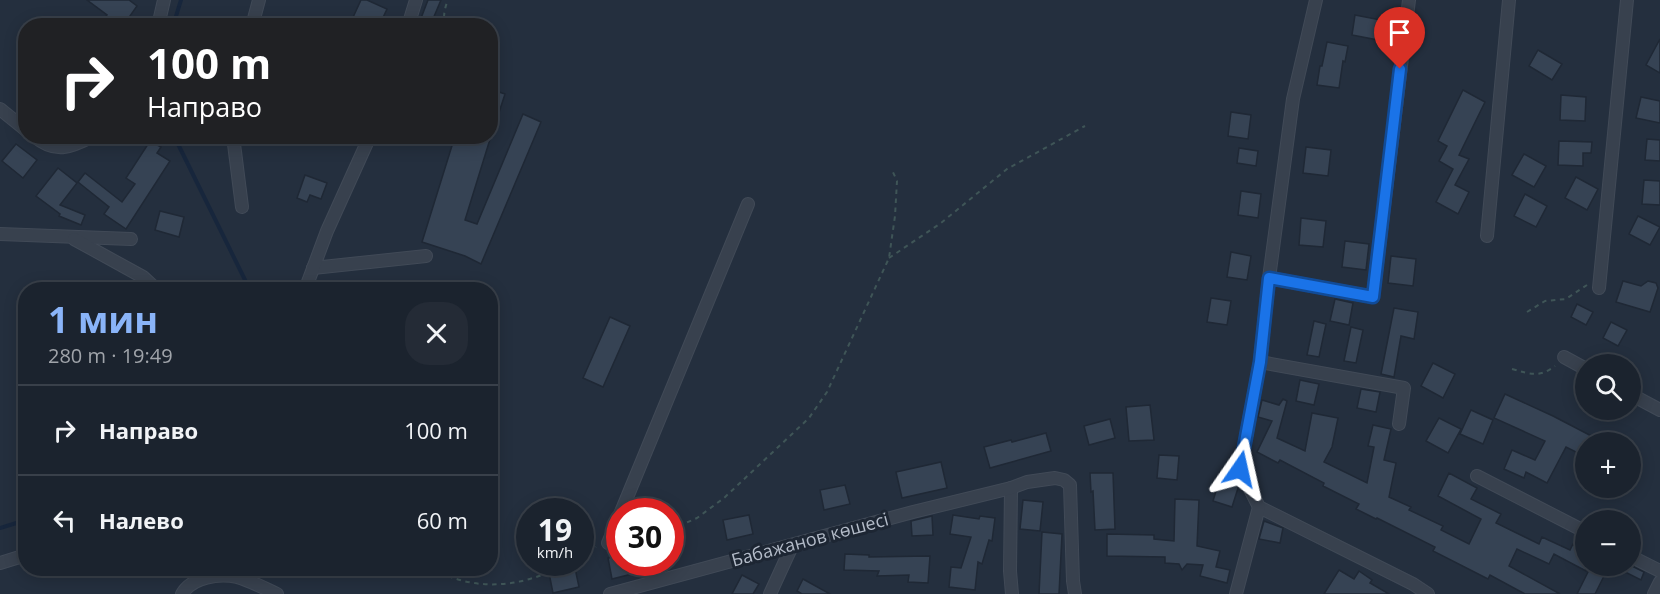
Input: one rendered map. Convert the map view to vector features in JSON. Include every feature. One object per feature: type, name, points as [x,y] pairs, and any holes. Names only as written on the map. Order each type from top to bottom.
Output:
[{"type":"street","points":[[254,18],[259,0]]},
{"type":"street","points":[[410,18],[416,0]]},
{"type":"street","points":[[1316,0],[1293,99],[1260,362],[1240,469],[1259,507],[1413,584],[1428,594]]},
{"type":"street","points":[[1269,278],[1373,297],[1408,0]]},
{"type":"street","points":[[1487,236],[1509,0]]},
{"type":"street","points":[[1599,288],[1627,0]]},
{"type":"street","points":[[160,18],[163,1]]},
{"type":"street","points":[[0,109],[18,123]]},
{"type":"street","points":[[43,144],[64,148],[74,144]]},
{"type":"street","points":[[234,144],[242,207]]},
{"type":"street","points":[[308,282],[327,231],[366,144]]},
{"type":"street","points":[[626,498],[748,204]]},
{"type":"street","points":[[0,234],[131,239]]},
{"type":"street","points":[[70,237],[148,282]]},
{"type":"street","points":[[313,268],[426,256]]},
{"type":"street","points":[[1564,357],[1575,363]]},
{"type":"street","points":[[1260,362],[1404,388],[1399,424]]},
{"type":"street","points":[[1641,400],[1660,410]]},
{"type":"street","points":[[1477,476],[1575,526]]},
{"type":"street","name":"Бабажанов көшесі","points":[[610,594],[1027,482],[1054,478],[1064,480],[1070,485],[1075,594]]},
{"type":"street","points":[[1011,488],[1012,594]]},
{"type":"street","points":[[1236,594],[1259,507]]},
{"type":"street","points":[[770,594],[792,546]]},
{"type":"street","points":[[0,563],[18,557]]},
{"type":"street","points":[[1641,562],[1660,571]]},
{"type":"street","points":[[182,594],[190,584],[202,579],[235,577],[277,594]]},
{"type":"street","points":[[1654,594],[1660,582]]},
{"type":"path","points":[[444,18],[448,0]]},
{"type":"path","points":[[889,258],[941,223],[1007,169],[1085,126]]},
{"type":"path","points":[[684,524],[697,518],[724,498],[809,417],[827,392],[889,258],[897,181],[892,170]]},
{"type":"path","points":[[1527,312],[1545,301],[1566,299],[1601,274]]},
{"type":"path","points":[[1512,369],[1530,374],[1542,374],[1564,357]]},
{"type":"path","points":[[444,576],[466,584],[499,586],[530,581],[540,576]]},
{"type":"building","points":[[87,0],[129,0],[137,6],[129,18],[105,18],[107,15]]},
{"type":"building","points":[[361,0],[367,0],[387,9],[383,18],[353,18]]},
{"type":"building","points":[[428,0],[441,0],[433,18],[421,18]]},
{"type":"building","points":[[1355,15],[1381,20],[1378,40],[1352,35]]},
{"type":"building","points":[[1660,39],[1660,73],[1646,65]]},
{"type":"building","points":[[1327,42],[1348,46],[1339,88],[1317,85]]},
{"type":"building","points":[[1538,50],[1562,64],[1552,80],[1529,66]]},
{"type":"building","points":[[1463,90],[1485,102],[1459,155],[1469,159],[1455,185],[1469,192],[1458,214],[1436,202],[1453,169],[1439,161],[1447,146],[1438,141]]},
{"type":"building","points":[[498,92],[505,94],[498,116]]},
{"type":"building","points":[[1561,95],[1586,97],[1585,121],[1560,120]]},
{"type":"building","points":[[1641,97],[1660,101],[1660,123],[1636,118]]},
{"type":"building","points":[[1231,112],[1251,115],[1248,139],[1228,136]]},
{"type":"building","points":[[523,114],[541,122],[481,264],[465,256],[422,242],[453,144],[489,144],[465,220],[477,224]]},
{"type":"building","points":[[1647,139],[1660,140],[1660,161],[1645,160]]},
{"type":"building","points":[[1559,141],[1592,142],[1591,153],[1583,153],[1583,166],[1558,165]]},
{"type":"building","points":[[16,144],[37,160],[23,178],[2,161]]},
{"type":"building","points":[[148,144],[161,147],[157,153],[170,161],[126,229],[104,214],[109,207],[78,182],[85,173],[122,202],[135,184],[126,178]]},
{"type":"building","points":[[1306,147],[1331,150],[1328,176],[1303,173]]},
{"type":"building","points":[[1239,148],[1258,151],[1256,166],[1237,163]]},
{"type":"building","points":[[1524,154],[1546,166],[1534,187],[1512,175]]},
{"type":"building","points":[[58,168],[77,183],[60,205],[85,215],[81,225],[59,216],[60,214],[36,196]]},
{"type":"building","points":[[305,175],[327,183],[321,199],[310,195],[307,202],[297,198]]},
{"type":"building","points":[[1576,177],[1598,189],[1587,210],[1565,198]]},
{"type":"building","points":[[1644,180],[1660,181],[1660,205],[1642,204]]},
{"type":"building","points":[[1241,191],[1261,194],[1258,218],[1238,215]]},
{"type":"building","points":[[1525,194],[1547,206],[1536,227],[1514,216]]},
{"type":"building","points":[[160,211],[184,217],[179,237],[155,230]]},
{"type":"building","points":[[1638,216],[1660,227],[1650,245],[1629,234]]},
{"type":"building","points":[[1301,218],[1326,221],[1323,247],[1299,245]]},
{"type":"building","points":[[1345,241],[1369,244],[1366,270],[1342,267]]},
{"type":"building","points":[[1231,252],[1251,256],[1247,280],[1227,277]]},
{"type":"building","points":[[1391,256],[1416,259],[1413,286],[1388,283]]},
{"type":"building","points":[[1623,281],[1641,286],[1648,281],[1656,283],[1658,288],[1650,312],[1616,302]]},
{"type":"building","points":[[1211,298],[1231,301],[1227,325],[1207,322]]},
{"type":"building","points":[[1335,299],[1353,303],[1349,325],[1330,321]]},
{"type":"building","points":[[1577,304],[1593,312],[1586,325],[1571,317]]},
{"type":"building","points":[[1394,308],[1418,312],[1414,339],[1401,336],[1394,377],[1381,374]]},
{"type":"building","points":[[610,317],[630,326],[603,387],[583,378]]},
{"type":"building","points":[[1314,321],[1326,324],[1319,357],[1307,355]]},
{"type":"building","points":[[1611,322],[1627,330],[1618,346],[1603,338]]},
{"type":"building","points":[[1351,327],[1363,330],[1356,363],[1344,361]]},
{"type":"building","points":[[1433,363],[1455,374],[1443,398],[1421,386]]},
{"type":"building","points":[[1300,380],[1319,384],[1314,405],[1296,401]]},
{"type":"building","points":[[1361,389],[1380,392],[1376,412],[1357,408]]},
{"type":"building","points":[[1505,394],[1584,432],[1575,432],[1575,452],[1566,447],[1547,483],[1526,472],[1524,478],[1504,469],[1512,450],[1535,460],[1545,441],[1494,418]]},
{"type":"building","points":[[1283,399],[1287,401],[1277,438],[1305,451],[1312,413],[1338,418],[1332,447],[1324,462],[1367,483],[1374,447],[1368,446],[1373,425],[1391,429],[1384,460],[1396,463],[1389,497],[1411,507],[1409,510],[1443,526],[1441,530],[1469,544],[1481,519],[1438,496],[1449,473],[1477,488],[1471,499],[1501,514],[1496,523],[1539,544],[1542,537],[1570,550],[1573,544],[1575,545],[1575,565],[1554,554],[1549,564],[1517,549],[1509,566],[1560,594],[1525,594],[1490,575],[1488,579],[1433,551],[1435,547],[1356,509],[1359,504],[1323,486],[1324,483],[1280,460],[1278,463],[1257,452],[1272,421],[1258,417],[1262,400],[1279,405]]},
{"type":"building","points":[[1150,405],[1154,440],[1129,441],[1126,407]]},
{"type":"building","points":[[1471,410],[1493,420],[1483,444],[1460,434]]},
{"type":"building","points":[[1439,418],[1461,429],[1448,453],[1426,441]]},
{"type":"building","points":[[1110,419],[1115,438],[1089,445],[1084,426]]},
{"type":"building","points":[[1046,433],[1051,451],[990,468],[984,447]]},
{"type":"building","points":[[1159,455],[1179,456],[1177,480],[1157,478]]},
{"type":"building","points":[[941,462],[947,488],[902,498],[896,472]]},
{"type":"building","points":[[1090,473],[1113,473],[1115,529],[1095,530]]},
{"type":"building","points":[[1220,478],[1239,485],[1232,507],[1213,501]]},
{"type":"building","points":[[845,485],[850,504],[824,510],[820,490]]},
{"type":"building","points":[[1175,499],[1199,500],[1197,546],[1220,551],[1216,567],[1230,570],[1227,583],[1200,576],[1203,565],[1187,564],[1182,570],[1179,564],[1165,563],[1165,557],[1107,556],[1107,534],[1154,535],[1154,539],[1174,541]]},
{"type":"building","points":[[1023,500],[1043,502],[1040,531],[1020,529]]},
{"type":"building","points":[[749,515],[753,534],[727,540],[723,520]]},
{"type":"building","points":[[953,515],[979,519],[980,516],[995,518],[992,541],[989,540],[982,564],[978,562],[975,590],[949,587],[951,567],[961,568],[971,537],[950,534]]},
{"type":"building","points":[[932,516],[933,535],[912,536],[911,521]]},
{"type":"building","points":[[1264,521],[1283,528],[1280,543],[1259,539]]},
{"type":"building","points":[[1042,532],[1062,534],[1059,594],[1039,594]]},
{"type":"building","points":[[845,554],[869,555],[869,557],[930,556],[928,583],[908,582],[909,575],[877,576],[879,571],[844,570]]},
{"type":"building","points":[[1339,570],[1354,579],[1359,571],[1372,580],[1370,583],[1389,594],[1324,594]]},
{"type":"building","points":[[1641,570],[1644,572],[1641,580],[1633,576],[1641,576]]},
{"type":"building","points":[[742,575],[759,584],[753,594],[732,594]]},
{"type":"building","points":[[550,576],[577,576],[579,587],[553,593]]},
{"type":"building","points":[[1586,576],[1604,576],[1595,594],[1577,594]]},
{"type":"building","points":[[803,579],[830,594],[802,594],[797,591]]},
{"type":"waterway","points":[[175,18],[181,0]]},
{"type":"waterway","points":[[178,144],[246,282]]},
{"type":"waterway","points":[[0,528],[18,522]]},
{"type":"route","points":[[1240,469],[1260,362],[1269,278],[1373,297],[1400,69]]}]
